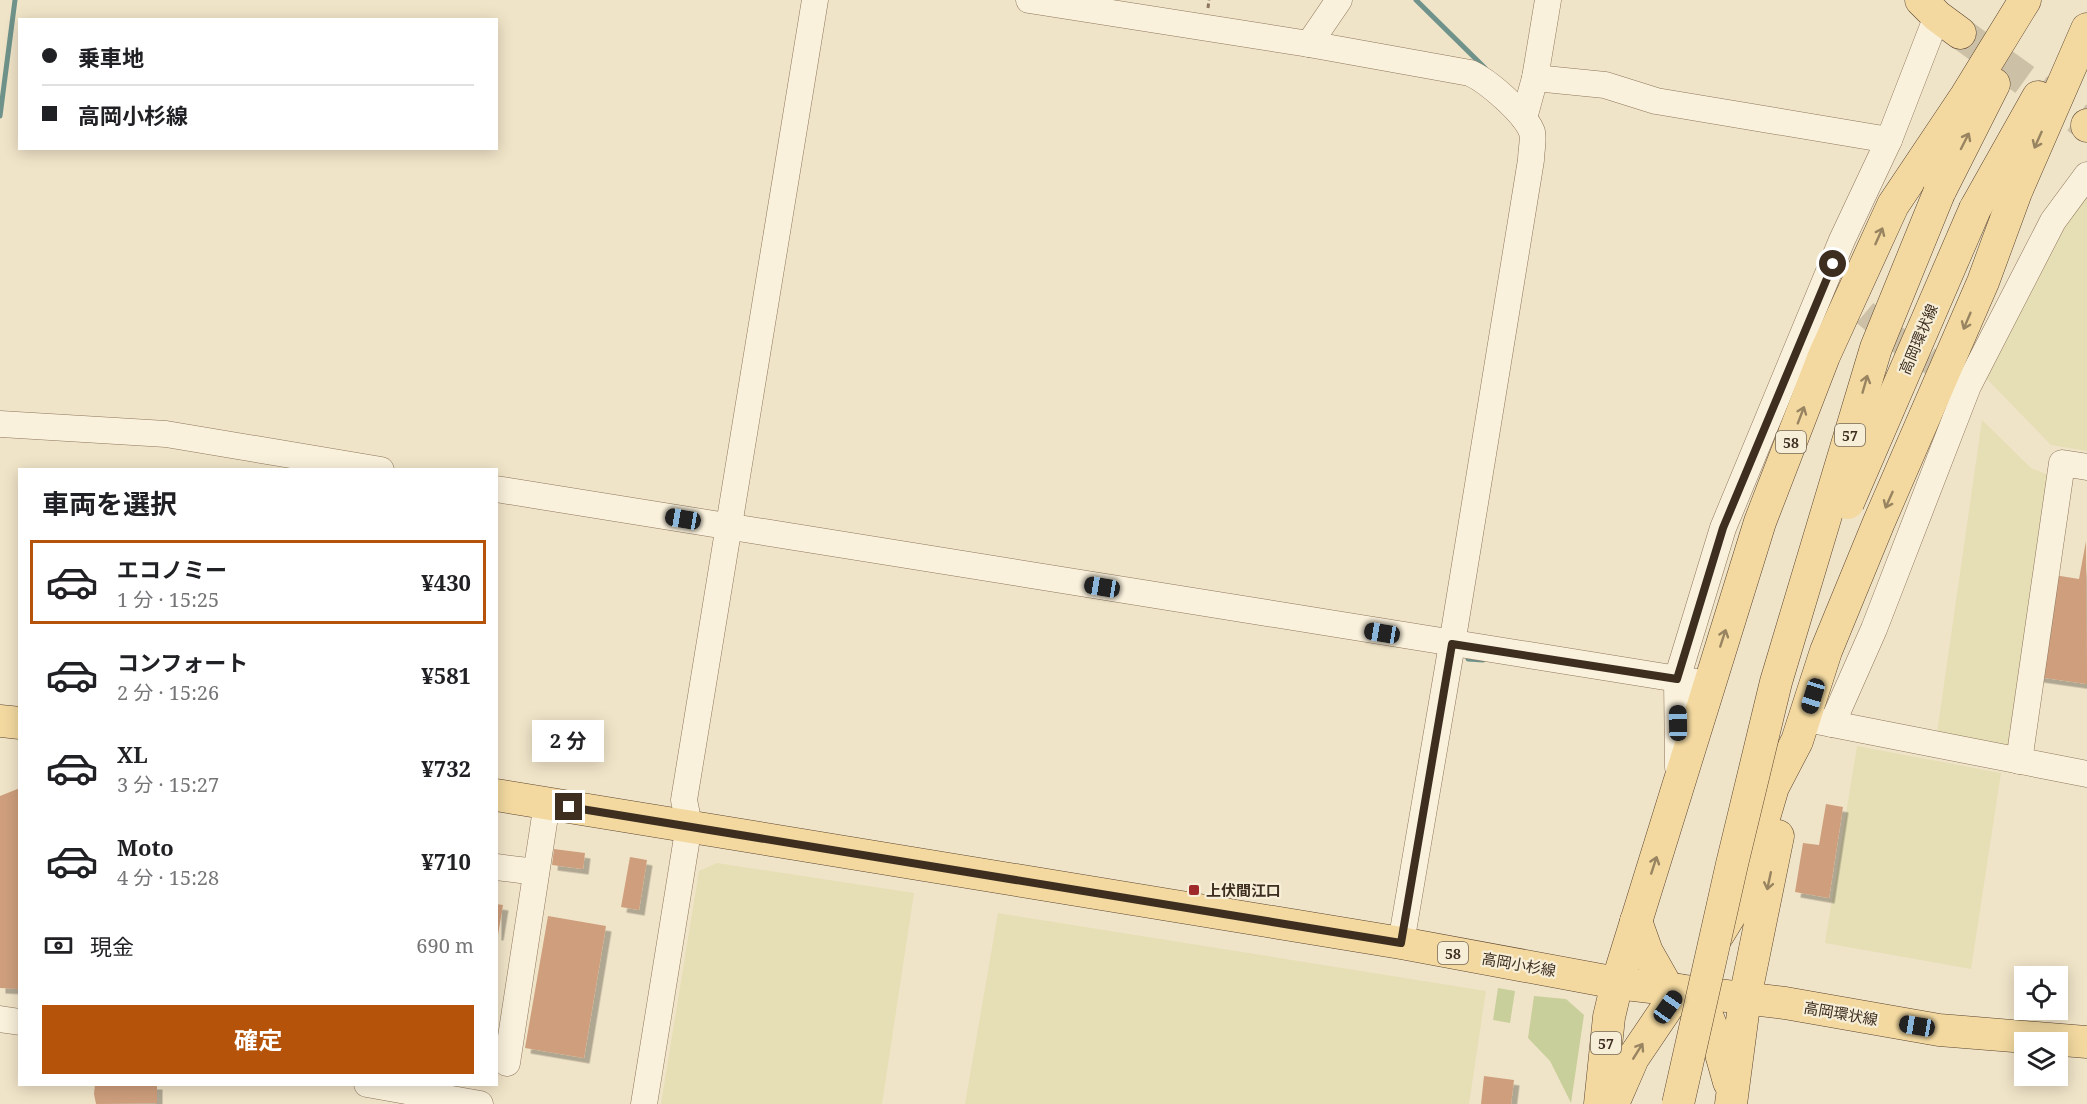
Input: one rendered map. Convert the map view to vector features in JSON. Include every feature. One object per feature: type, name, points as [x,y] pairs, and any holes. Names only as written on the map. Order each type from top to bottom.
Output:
[{"type":"main road","name":"58","points":[[1617,982],[1764,511],[1824,356],[1893,205],[1966,96],[2025,0]]},
{"type":"main road","name":"高岡環状線","points":[[1678,1104],[1729,876],[1776,682],[1876,348],[1939,193],[2039,0]]},
{"type":"main road","name":"高岡環状線","points":[[1776,682],[1875,438],[1975,209],[2087,10]]},
{"type":"main road","points":[[1732,1099],[1745,998],[1812,728],[1831,640],[1879,522],[1979,293],[2016,192],[2087,29]]},
{"type":"main road","points":[[0,721],[18,723]]},
{"type":"main road","points":[[1613,1104],[1633,1058],[1683,991],[1740,899],[1773,787],[1812,728]]},
{"type":"main road","name":"高岡小杉線","points":[[498,795],[1401,943],[1617,982]]},
{"type":"main road","points":[[1636,921],[1647,952],[1683,991],[1718,1043],[1732,1099]]},
{"type":"main road","name":"高岡環状線","points":[[1617,982],[1785,1003],[1939,1030],[2087,1042]]},
{"type":"main road","name":"57","points":[[1600,1104],[1609,1017],[1617,982]]},
{"type":"street","points":[[644,1104],[689,825],[684,800],[815,0]]},
{"type":"street","points":[[1029,0],[1309,44],[1470,73],[1481,78],[1518,112],[1533,134],[1531,160],[1453,640],[1401,943]]},
{"type":"street","points":[[1309,44],[1338,0]]},
{"type":"street","points":[[1518,112],[1535,78],[1548,0]]},
{"type":"street","points":[[1678,787],[1677,679],[1723,528],[1842,240],[1889,140],[1940,17]]},
{"type":"street","points":[[1535,78],[1605,85],[1656,101],[1889,140]]},
{"type":"street","points":[[2087,175],[2053,221],[1968,386],[1874,629],[1812,728],[2087,774]]},
{"type":"street","points":[[0,424],[166,434],[369,468]]},
{"type":"street","points":[[2019,761],[2062,463],[2087,467]]},
{"type":"street","points":[[498,489],[1453,640],[1482,648],[1709,684]]},
{"type":"street","points":[[507,1063],[547,803]]},
{"type":"street","points":[[498,867],[536,872]]},
{"type":"street","points":[[0,1019],[18,1022]]},
{"type":"street","points":[[378,1086],[480,1104]]},
{"type":"shaded area","points":[[2087,197],[2087,451],[2051,445],[1984,376],[2056,218]]},
{"type":"shaded area","points":[[1982,420],[2031,468],[2054,477],[2010,746],[1937,733]]},
{"type":"shaded area","points":[[1857,746],[2001,773],[1971,969],[1825,943]]},
{"type":"shaded area","points":[[717,863],[914,893],[882,1104],[661,1104],[699,871]]},
{"type":"shaded area","points":[[998,913],[1486,991],[1469,1104],[965,1104]]},
{"type":"green space","points":[[1498,988],[1515,991],[1510,1023],[1493,1020]]},
{"type":"green space","points":[[1534,996],[1566,999],[1584,1015],[1571,1103],[1550,1061],[1528,1038]]},
{"type":"building","points":[[2086,541],[2087,684],[2038,677],[2054,575],[2079,579]]},
{"type":"building","points":[[18,789],[18,989],[0,988],[0,796]]},
{"type":"building","points":[[1826,804],[1843,807],[1829,898],[1795,892],[1803,843],[1819,845]]},
{"type":"building","points":[[554,849],[585,853],[583,869],[552,865]]},
{"type":"building","points":[[630,857],[647,860],[639,910],[621,907]]},
{"type":"building","points":[[498,904],[503,905],[498,935]]},
{"type":"building","points":[[548,916],[606,926],[584,1058],[525,1048]]},
{"type":"building","points":[[1484,1076],[1514,1080],[1511,1104],[1481,1104]]},
{"type":"building","points":[[95,1086],[157,1086],[157,1103],[96,1104]]},
{"type":"waterway","points":[[0,116],[15,0]]},
{"type":"waterway","points":[[1416,0],[1485,68]]},
{"type":"waterway","points":[[1468,653],[1468,659],[1483,660]]},
{"type":"tunnel","points":[[1960,33],[2087,125]]},
{"type":"tunnel","points":[[1835,288],[1895,338],[1960,381]]},
{"type":"place","name":"上伏間江口","points":[[1194,890]]},
{"type":"route","points":[[569,807],[1401,943],[1452,644],[1677,679],[1723,528],[1833,264]]}]
